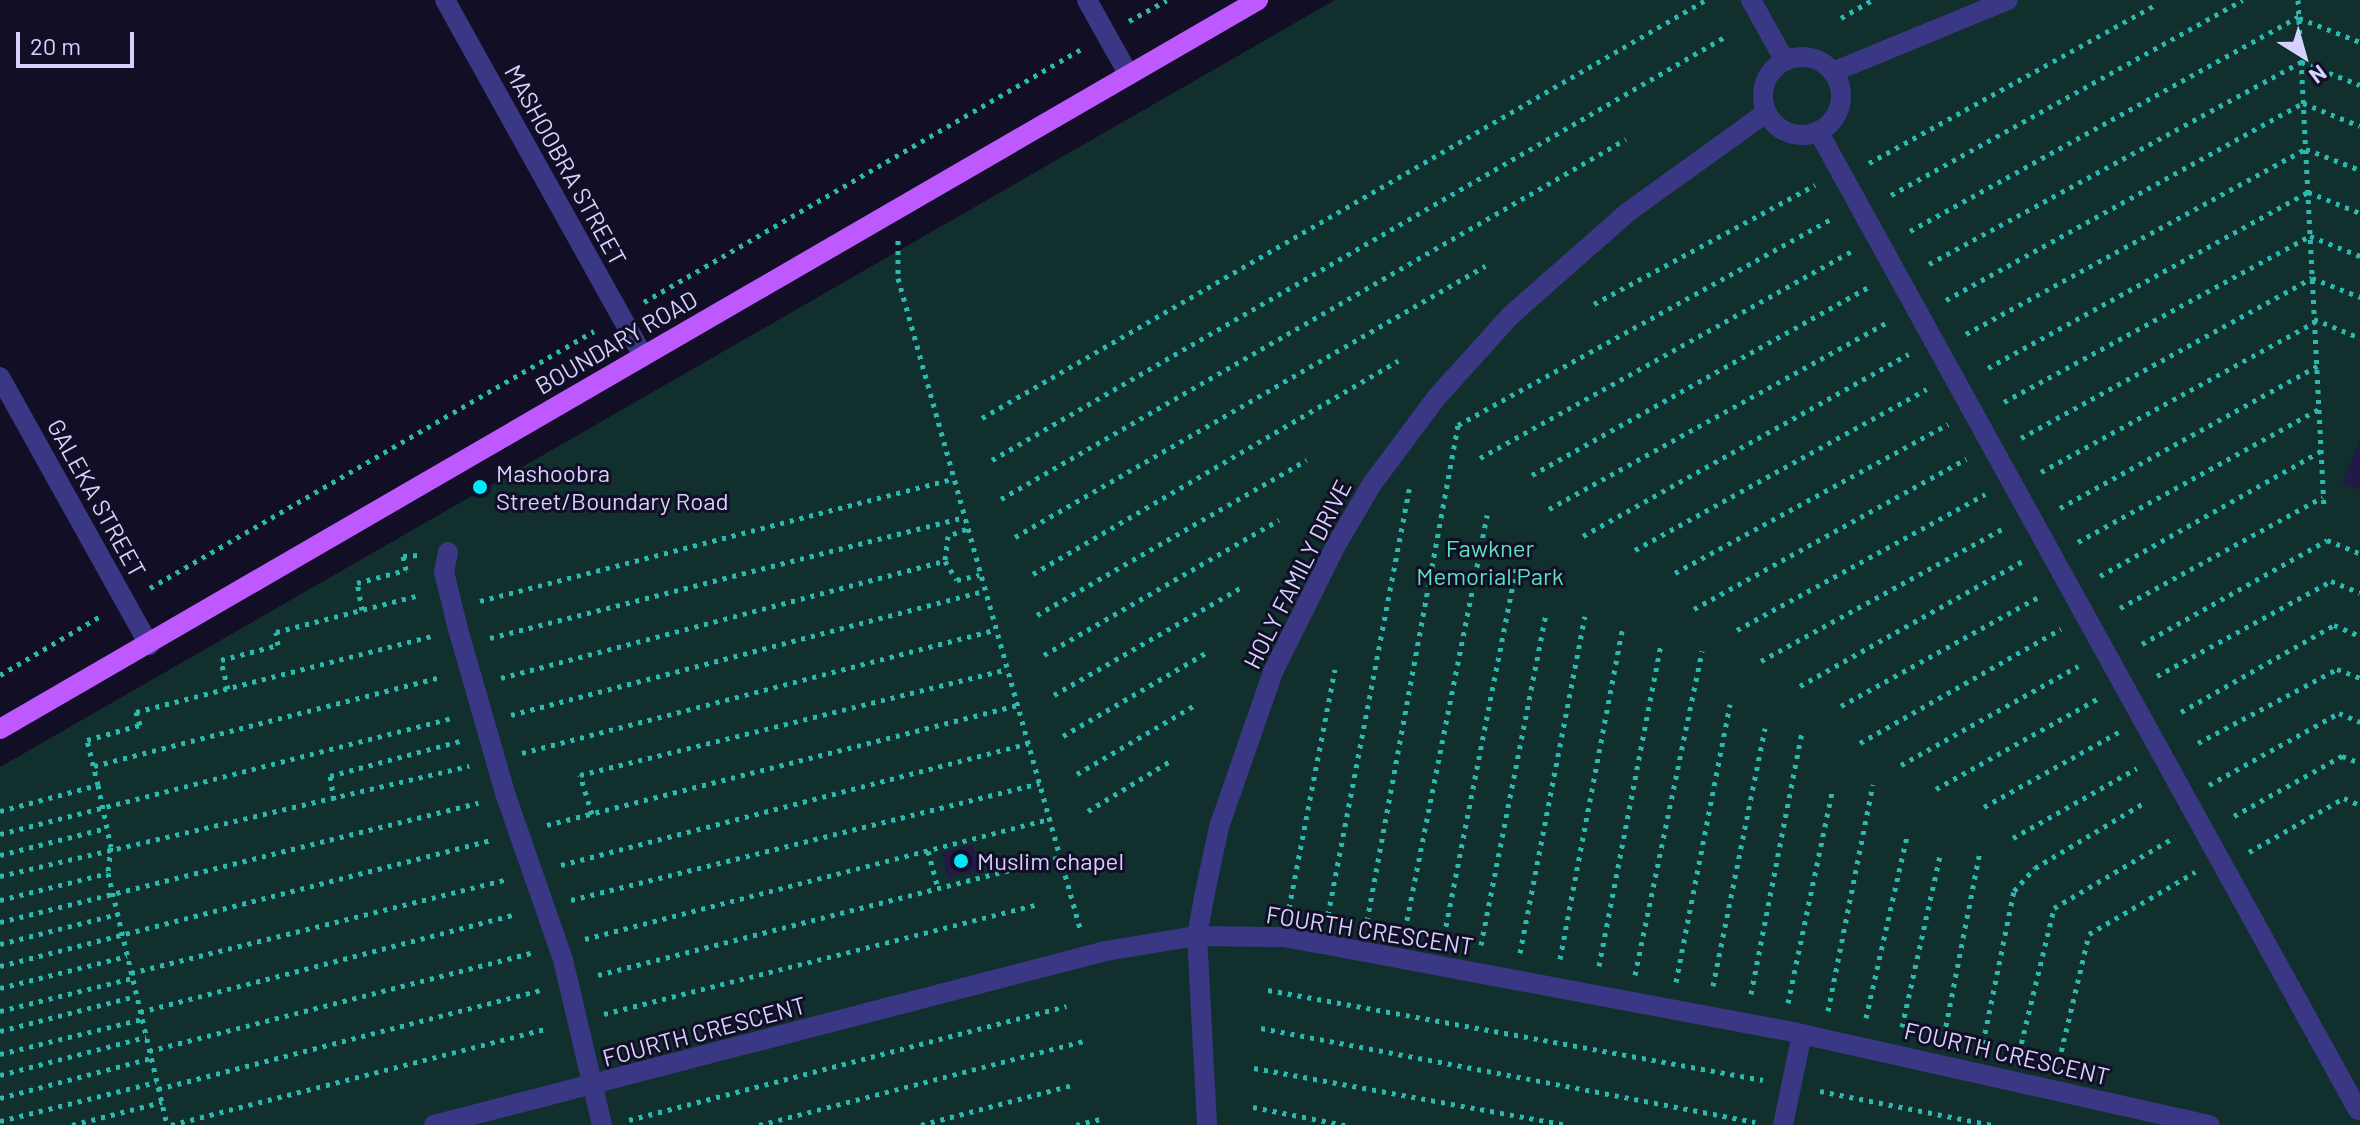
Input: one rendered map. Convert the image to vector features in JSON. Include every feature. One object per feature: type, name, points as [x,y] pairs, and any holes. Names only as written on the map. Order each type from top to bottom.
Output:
[{"type":"main road","name":"BOUNDARY ROAD","points":[[0,729],[1258,0]]},
{"type":"street","name":"MASHOOBRA STREET","points":[[445,0],[643,356]]},
{"type":"street","points":[[1087,0],[1129,75]]},
{"type":"street","points":[[1751,0],[1785,61]]},
{"type":"street","points":[[1833,72],[2008,0]]},
{"type":"street","points":[[1806,57],[1833,72],[1840,105],[1818,131],[1783,130],[1767,112],[1764,89],[1785,61],[1806,57]]},
{"type":"street","name":"HOLY FAMILY DRIVE","points":[[1207,1125],[1197,936],[1219,827],[1273,672],[1372,484],[1436,398],[1510,316],[1628,212],[1767,112]]},
{"type":"street","points":[[1818,131],[2221,858],[2355,1114]]},
{"type":"street","name":"GALEKA STREET","points":[[0,377],[149,645]]},
{"type":"street","points":[[448,552],[447,587],[452,608],[506,796],[569,983],[596,1086],[602,1125]]},
{"type":"street","name":"FOURTH CRESCENT","points":[[434,1125],[596,1086],[1087,956],[1197,936],[1283,937],[1630,1001],[1792,1032],[2210,1125]]},
{"type":"street","points":[[1783,1125],[1791,1085],[1792,1032]]},
{"type":"path","points":[[0,675],[1167,0]]},
{"type":"path","points":[[1841,18],[1872,0]]},
{"type":"path","points":[[1891,195],[2243,0]]},
{"type":"path","points":[[2298,0],[2324,508]]},
{"type":"path","points":[[982,418],[1704,1]]},
{"type":"path","points":[[1594,304],[2153,6]]},
{"type":"path","points":[[2299,17],[2360,42]]},
{"type":"path","points":[[1910,231],[2299,17]]},
{"type":"path","points":[[992,460],[1728,35]]},
{"type":"path","points":[[1929,264],[2301,62],[2360,85]]},
{"type":"path","points":[[2303,103],[2360,126]]},
{"type":"path","points":[[1946,300],[2303,103]]},
{"type":"path","points":[[1001,499],[1626,139]]},
{"type":"path","points":[[1966,334],[2306,149],[2360,170]]},
{"type":"path","points":[[2308,192],[2360,213]]},
{"type":"path","points":[[1988,368],[2308,192]]},
{"type":"path","points":[[1362,952],[1458,425],[1858,204]]},
{"type":"path","points":[[886,216],[902,249],[898,278],[979,575],[1052,818],[1087,956]]},
{"type":"path","points":[[2310,236],[2360,256]]},
{"type":"path","points":[[2004,402],[2310,236]]},
{"type":"path","points":[[1480,458],[1876,237]]},
{"type":"path","points":[[1015,537],[1485,266]]},
{"type":"path","points":[[1532,475],[1896,272]]},
{"type":"path","points":[[2312,278],[2360,297]]},
{"type":"path","points":[[2021,438],[2312,278]]},
{"type":"path","points":[[1549,509],[1915,307]]},
{"type":"path","points":[[2315,320],[2360,338]]},
{"type":"path","points":[[2041,472],[2315,320]]},
{"type":"path","points":[[1583,536],[1934,340]]},
{"type":"path","points":[[1033,574],[1398,361]]},
{"type":"path","points":[[2060,508],[2317,366]]},
{"type":"path","points":[[1635,550],[1953,375]]},
{"type":"path","points":[[2077,542],[2319,409]]},
{"type":"path","points":[[1675,573],[1972,410]]},
{"type":"path","points":[[1694,609],[1992,445]]},
{"type":"path","points":[[2100,576],[2321,451]]},
{"type":"path","points":[[1037,615],[1307,460]]},
{"type":"path","points":[[452,608],[953,479]]},
{"type":"path","points":[[1737,630],[2011,480]]},
{"type":"path","points":[[1323,944],[1409,488]]},
{"type":"path","points":[[2120,608],[2323,497]]},
{"type":"path","points":[[1761,661],[2029,514]]},
{"type":"path","points":[[1399,958],[1487,515]]},
{"type":"path","points":[[167,1125],[112,894],[108,873],[107,828],[87,740],[140,725],[136,712],[963,517]]},
{"type":"path","points":[[1044,655],[1279,520]]},
{"type":"path","points":[[966,529],[948,536],[945,561],[957,580],[979,575]]},
{"type":"path","points":[[2142,644],[2327,540],[2360,553]]},
{"type":"path","points":[[1800,686],[2048,547]]},
{"type":"path","points":[[362,610],[357,583],[406,570],[403,556],[448,552]]},
{"type":"path","points":[[94,766],[945,561]]},
{"type":"path","points":[[1438,966],[1517,564]]},
{"type":"path","points":[[1841,706],[2067,581]]},
{"type":"path","points":[[2157,676],[2331,581],[2360,593]]},
{"type":"path","points":[[228,689],[221,660],[278,645],[276,632],[447,587]]},
{"type":"path","points":[[1054,695],[1240,588]]},
{"type":"path","points":[[0,834],[484,722],[984,591]]},
{"type":"path","points":[[1475,973],[1546,613]]},
{"type":"path","points":[[1860,743],[2086,615]]},
{"type":"path","points":[[1514,980],[1585,616]]},
{"type":"path","points":[[2181,712],[2334,625],[2360,636]]},
{"type":"path","points":[[1554,987],[1623,626]]},
{"type":"path","points":[[1594,995],[1661,645]]},
{"type":"path","points":[[1901,765],[2105,650]]},
{"type":"path","points":[[1063,736],[1209,651]]},
{"type":"path","points":[[1630,1001],[1702,651]]},
{"type":"path","points":[[592,814],[580,775],[1007,669]]},
{"type":"path","points":[[1283,937],[1335,669]]},
{"type":"path","points":[[2198,743],[2337,669],[2360,678]]},
{"type":"path","points":[[1936,789],[2124,684]]},
{"type":"path","points":[[1671,1009],[1730,704]]},
{"type":"path","points":[[1077,774],[1195,705]]},
{"type":"path","points":[[2187,797],[2339,713],[2360,722]]},
{"type":"path","points":[[1984,807],[2143,719]]},
{"type":"path","points":[[334,800],[330,776],[484,722]]},
{"type":"path","points":[[1707,1016],[1765,728]]},
{"type":"path","points":[[1746,1023],[1802,732]]},
{"type":"path","points":[[0,1011],[1028,743]]},
{"type":"path","points":[[2013,838],[2162,753]]},
{"type":"path","points":[[2234,816],[2342,756],[2360,763]]},
{"type":"path","points":[[1088,811],[1172,760]]},
{"type":"path","points":[[0,1054],[544,906],[1040,783]]},
{"type":"path","points":[[1824,1039],[1873,784]]},
{"type":"path","points":[[0,811],[98,785]]},
{"type":"path","points":[[1792,1032],[1833,788]]},
{"type":"path","points":[[0,922],[506,796]]},
{"type":"path","points":[[2249,852],[2344,798],[2360,805]]},
{"type":"path","points":[[1977,1073],[2014,891],[2035,868],[2142,804]]},
{"type":"path","points":[[0,1098],[558,946],[1052,818]]},
{"type":"path","points":[[2013,1081],[2054,908],[2201,822]]},
{"type":"path","points":[[0,855],[107,828]]},
{"type":"path","points":[[1859,1047],[1907,836]]},
{"type":"path","points":[[928,851],[938,889]]},
{"type":"path","points":[[1938,1065],[1980,851]]},
{"type":"path","points":[[1896,1055],[1940,856]]},
{"type":"path","points":[[158,1089],[1062,857]]},
{"type":"path","points":[[2052,1090],[2089,934],[2221,858]]},
{"type":"path","points":[[0,900],[108,873]]},
{"type":"path","points":[[0,944],[118,914]]},
{"type":"path","points":[[0,988],[127,956]]},
{"type":"path","points":[[1268,990],[1791,1085],[1992,1125]]},
{"type":"path","points":[[0,1031],[136,996]]},
{"type":"path","points":[[624,1121],[1066,1006]]},
{"type":"path","points":[[1261,1028],[1771,1125]]},
{"type":"path","points":[[0,1075],[146,1037]]},
{"type":"path","points":[[759,1125],[1083,1041]]},
{"type":"path","points":[[1254,1068],[1567,1125]]},
{"type":"path","points":[[0,1121],[156,1082]]},
{"type":"path","points":[[921,1125],[1072,1085]]},
{"type":"path","points":[[72,1125],[162,1102]]},
{"type":"path","points":[[1253,1107],[1345,1125]]},
{"type":"path","points":[[1076,1125],[1100,1119]]},
{"type":"green space","name":"Fawkner Memorial Park","points":[[1335,0],[2360,0],[2360,1125],[0,1125],[0,767]]},
{"type":"building","points":[[2360,439],[2360,490],[2342,483]]},
{"type":"building","name":"Muslim chapel","points":[[973,845],[979,870],[948,878],[942,852]]},
{"type":"place","name":"Mashoobra Street/Boundary Road","points":[[480,487]]},
{"type":"place","name":"Muslim chapel","points":[[961,861]]}]
